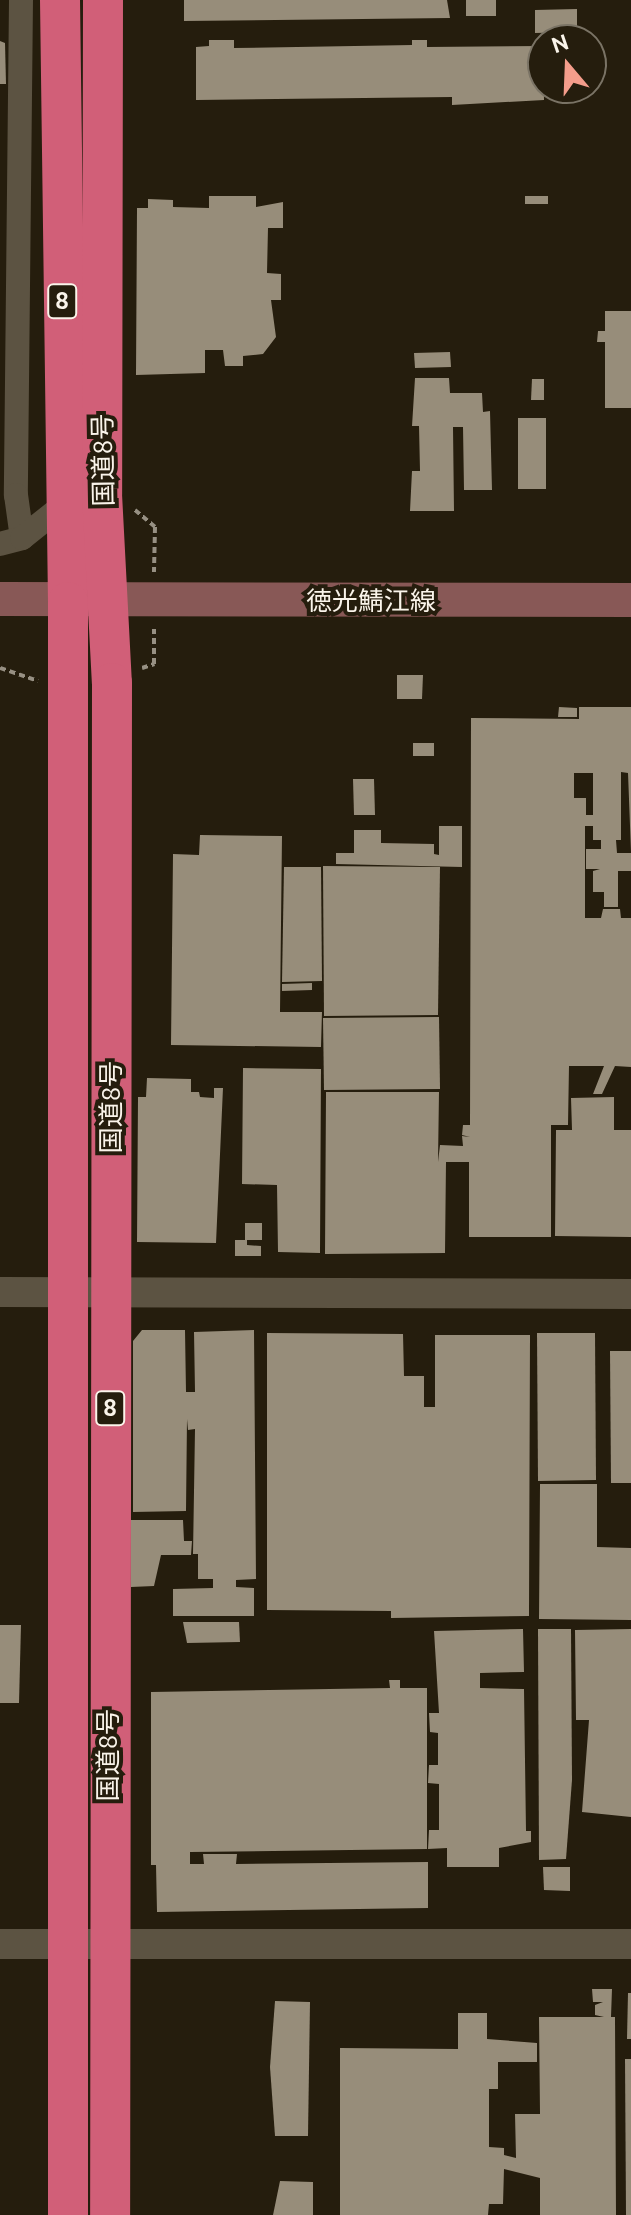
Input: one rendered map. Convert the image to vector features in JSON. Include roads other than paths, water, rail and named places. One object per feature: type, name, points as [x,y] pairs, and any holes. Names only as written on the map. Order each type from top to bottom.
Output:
[{"type":"highway","name":"国道8号","points":[[60,0],[68,602],[65,1943],[68,2215]]},
{"type":"highway","name":"国道8号","points":[[103,0],[102,494],[112,600],[110,2215]]},
{"type":"main road","name":"徳光鯖江線","points":[[0,599],[68,602],[631,600]]},
{"type":"street","points":[[11,541],[16,495],[10,151],[14,14]]},
{"type":"street","points":[[11,541],[66,503]]},
{"type":"street","points":[[0,1292],[631,1294]]},
{"type":"street","points":[[0,1944],[631,1944]]}]
